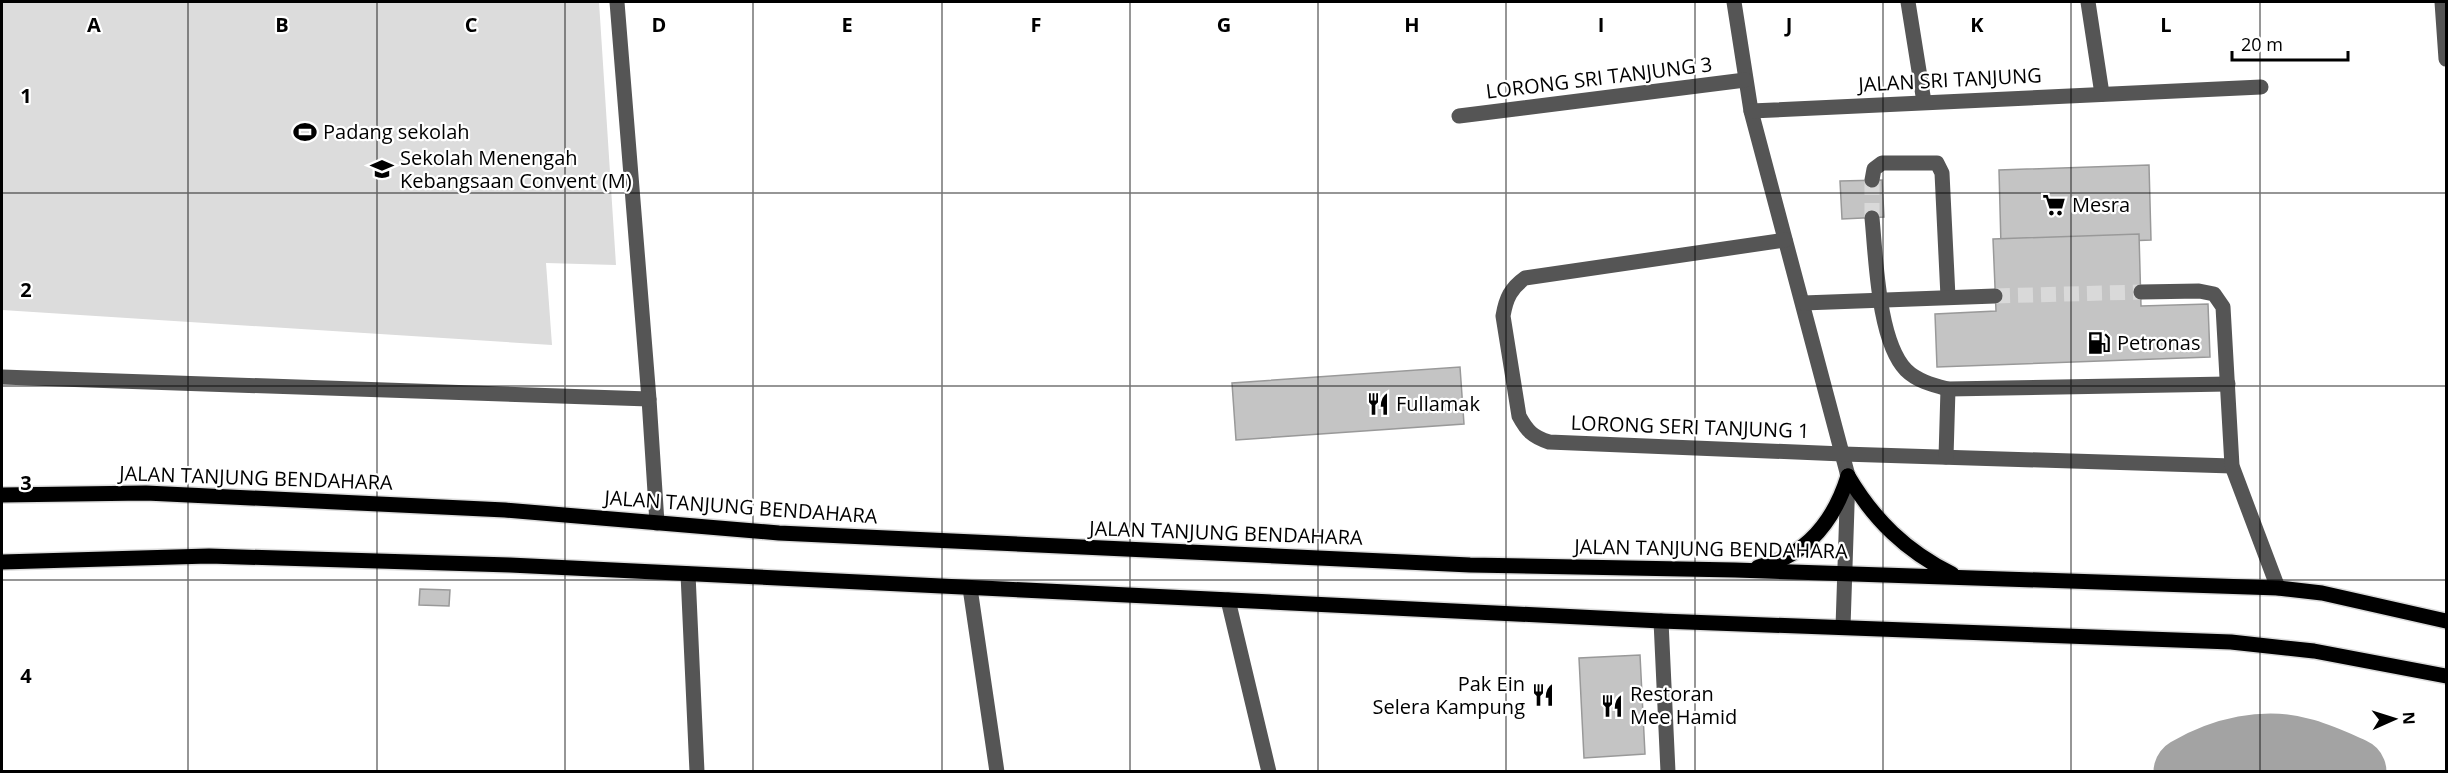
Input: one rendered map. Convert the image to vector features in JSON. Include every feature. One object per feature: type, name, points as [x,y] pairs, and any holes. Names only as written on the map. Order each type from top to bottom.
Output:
[{"type":"main road","points":[[1735,570],[1761,566],[1786,558],[1808,543],[1827,524],[1840,501],[1848,476]]},
{"type":"main road","points":[[1848,476],[1866,505],[1894,537],[1914,553],[1957,577]]},
{"type":"main road","name":"JALAN TANJUNG BENDAHARA","points":[[2,495],[158,494],[505,510],[791,534],[1470,565],[1844,573],[2278,588],[2322,592],[2446,621]]},
{"type":"main road","points":[[2,562],[209,556],[510,565],[1661,621],[2230,642],[2314,651],[2446,676]]},
{"type":"street","points":[[616,2],[657,523]]},
{"type":"street","points":[[1734,2],[1751,111],[1848,476],[1843,627]]},
{"type":"street","points":[[1908,2],[1924,102]]},
{"type":"street","points":[[2088,2],[2102,94]]},
{"type":"street","points":[[2442,2],[2446,59]]},
{"type":"street","name":"LORONG SRI TANJUNG 3","points":[[1459,116],[1745,80]]},
{"type":"street","name":"JALAN SRI TANJUNG","points":[[1751,111],[2261,87]]},
{"type":"street","points":[[1872,180],[1874,169],[1881,163],[1937,163],[1942,173],[1948,297]]},
{"type":"street","points":[[1872,218],[1880,300],[1893,352],[1906,371],[1922,381],[1948,390],[2228,384]]},
{"type":"street","name":"LORONG SERI TANJUNG 1","points":[[1785,240],[1525,278],[1514,286],[1506,300],[1503,316],[1519,416],[1526,429],[1535,438],[1549,442],[2232,466]]},
{"type":"street","points":[[2141,292],[2199,291],[2214,294],[2223,308],[2232,466],[2278,588]]},
{"type":"street","points":[[1803,303],[1995,296]]},
{"type":"street","points":[[2,376],[649,399]]},
{"type":"street","points":[[1946,457],[1948,390]]},
{"type":"street","points":[[688,574],[697,771]]},
{"type":"street","points":[[970,588],[997,771]]},
{"type":"street","points":[[1228,600],[1269,771]]},
{"type":"street","points":[[1661,621],[1668,771]]},
{"type":"shaded area","name":"Padang sekolah","points":[[2,2],[599,2],[616,265],[546,263],[552,345],[2,310]]},
{"type":"building","points":[[2149,165],[2151,240],[2001,246],[1999,170]]},
{"type":"building","points":[[1882,180],[1884,217],[1842,219],[1840,181]]},
{"type":"building","points":[[2139,234],[2141,306],[2208,304],[2210,357],[1937,367],[1935,314],[1996,311],[1993,239]]},
{"type":"building","points":[[1460,367],[1464,424],[1236,440],[1232,383]]},
{"type":"building","points":[[420,589],[450,590],[449,606],[419,605]]},
{"type":"building","name":"Restoran Mee Hamid","points":[[1640,655],[1645,754],[1584,758],[1579,658]]},
{"type":"waterway","points":[[2188,772],[2215,759],[2244,750],[2260,748],[2304,753],[2352,772]]},
{"type":"tunnel","points":[[1872,180],[1872,218]]},
{"type":"tunnel","points":[[1995,296],[2141,292]]},
{"type":"place","name":"Padang sekolah","points":[[305,132]]},
{"type":"place","name":"Sekolah Menengah Kebangsaan Convent (M)","points":[[382,169]]},
{"type":"place","name":"Mesra","points":[[2054,205]]},
{"type":"place","name":"Petronas","points":[[2099,343]]},
{"type":"place","name":"Fullamak","points":[[1378,404]]},
{"type":"place","name":"Pak Ein Selera Kampung","points":[[1543,695]]},
{"type":"place","name":"Restoran Mee Hamid","points":[[1612,706]]}]
